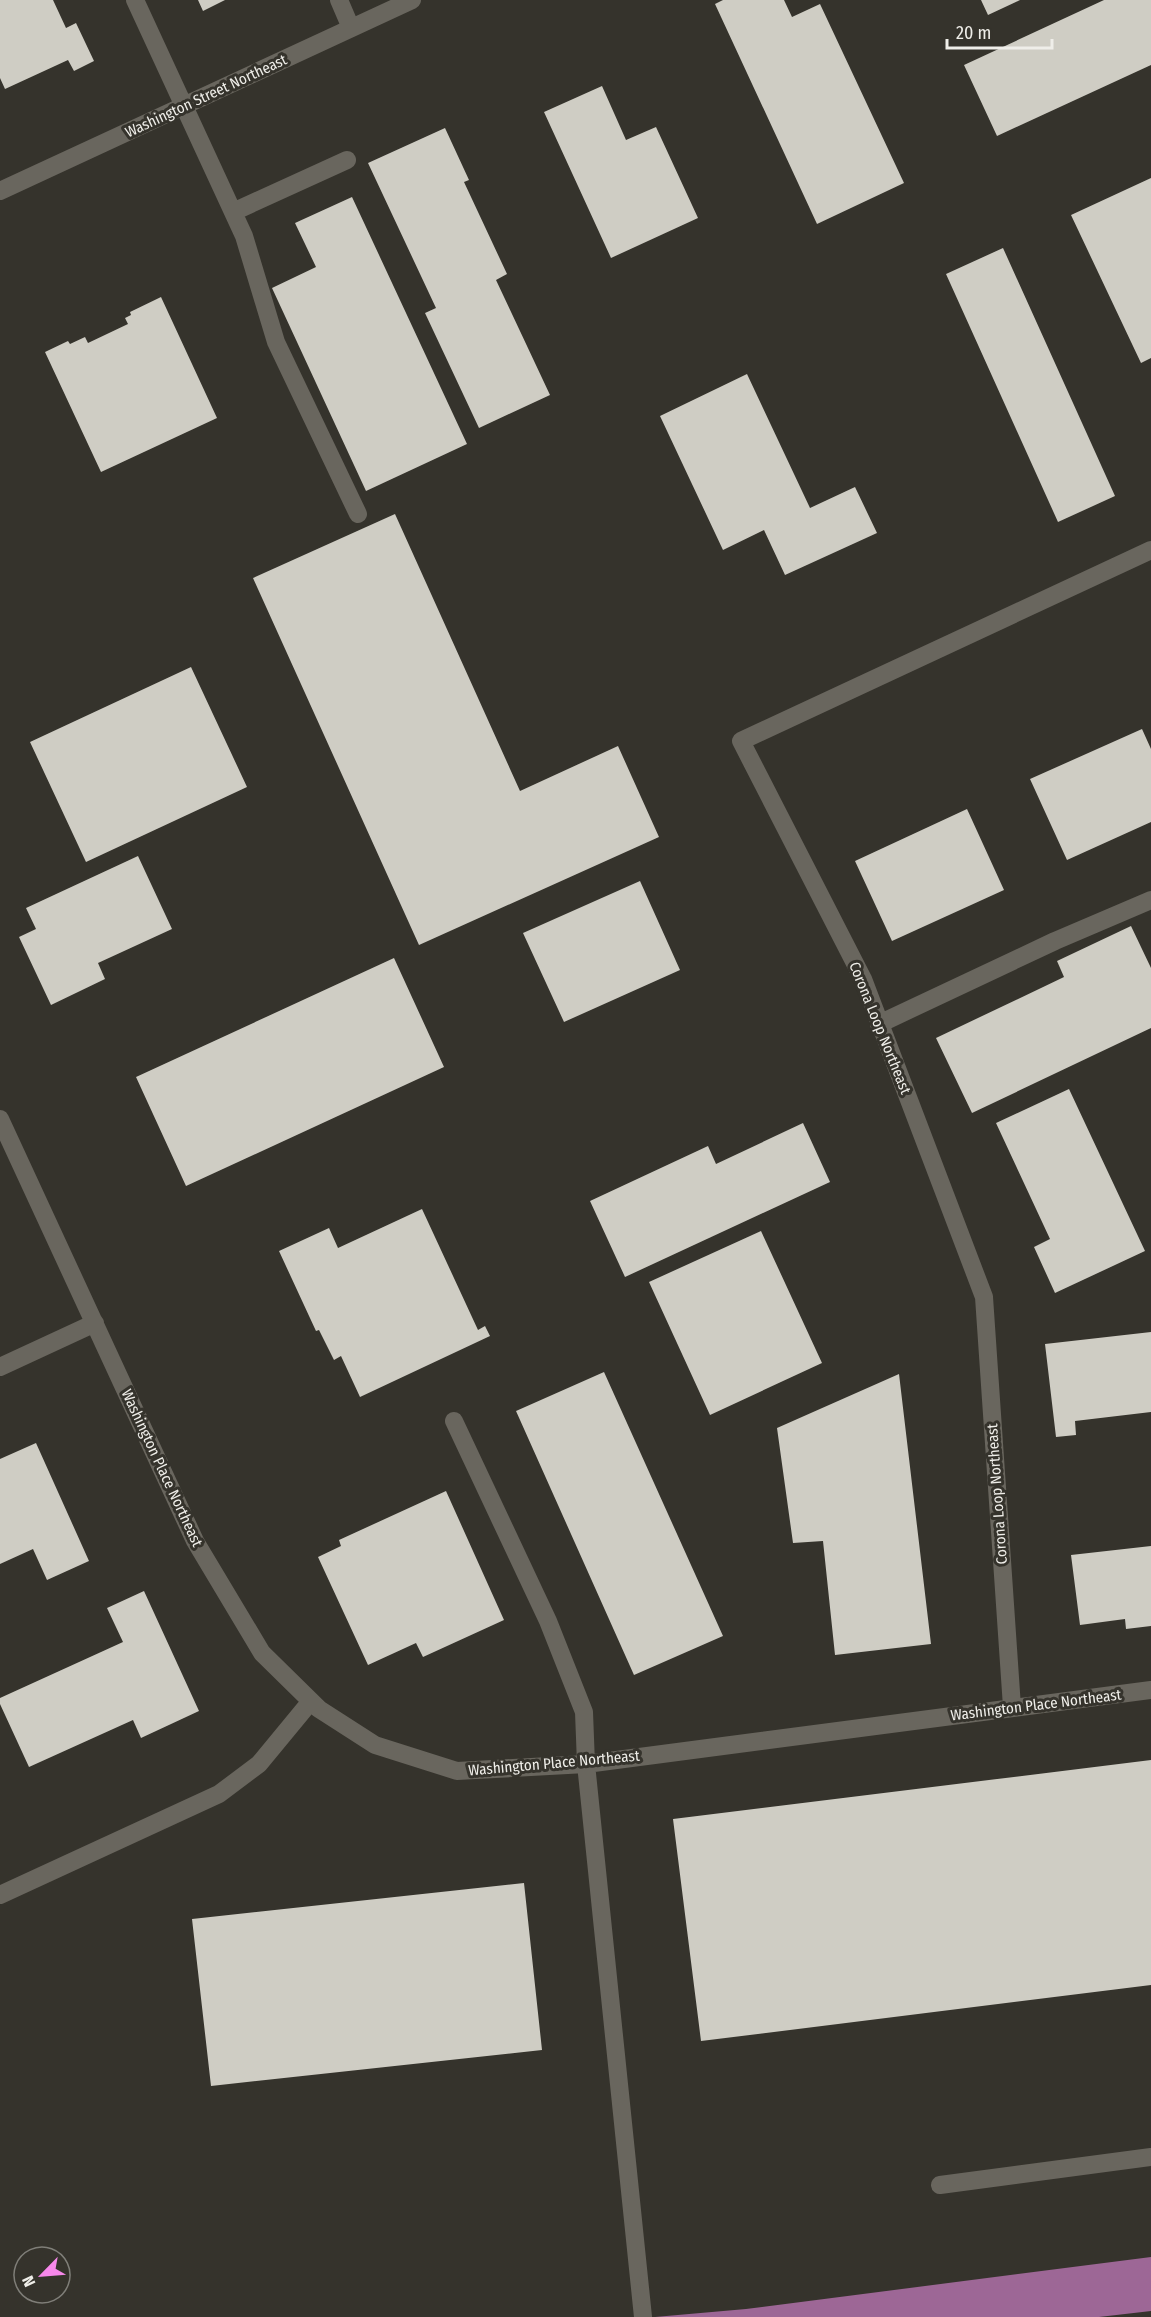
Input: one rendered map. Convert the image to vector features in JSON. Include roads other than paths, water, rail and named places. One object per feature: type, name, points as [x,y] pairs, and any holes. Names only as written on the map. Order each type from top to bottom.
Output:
[{"type":"street","points":[[135,0],[244,236],[276,342],[358,514]]},
{"type":"street","points":[[339,0],[351,28]]},
{"type":"street","name":"Washington Street Northeast","points":[[0,191],[412,0]]},
{"type":"street","points":[[233,212],[347,160]]},
{"type":"street","name":"Corona Loop Northeast","points":[[1012,1707],[984,1297],[863,979],[741,741],[1151,550]]},
{"type":"street","points":[[879,1024],[1055,941],[1151,900]]},
{"type":"street","name":"Washington Place Northeast","points":[[0,1119],[195,1540],[262,1653],[311,1701],[375,1745],[458,1771],[586,1764],[1151,1690]]},
{"type":"street","points":[[0,1367],[95,1323]]},
{"type":"street","points":[[454,1421],[548,1621],[584,1713],[586,1764],[643,2317]]},
{"type":"street","points":[[0,1895],[219,1794],[259,1764],[311,1701]]},
{"type":"street","points":[[940,2185],[1151,2157]]}]
